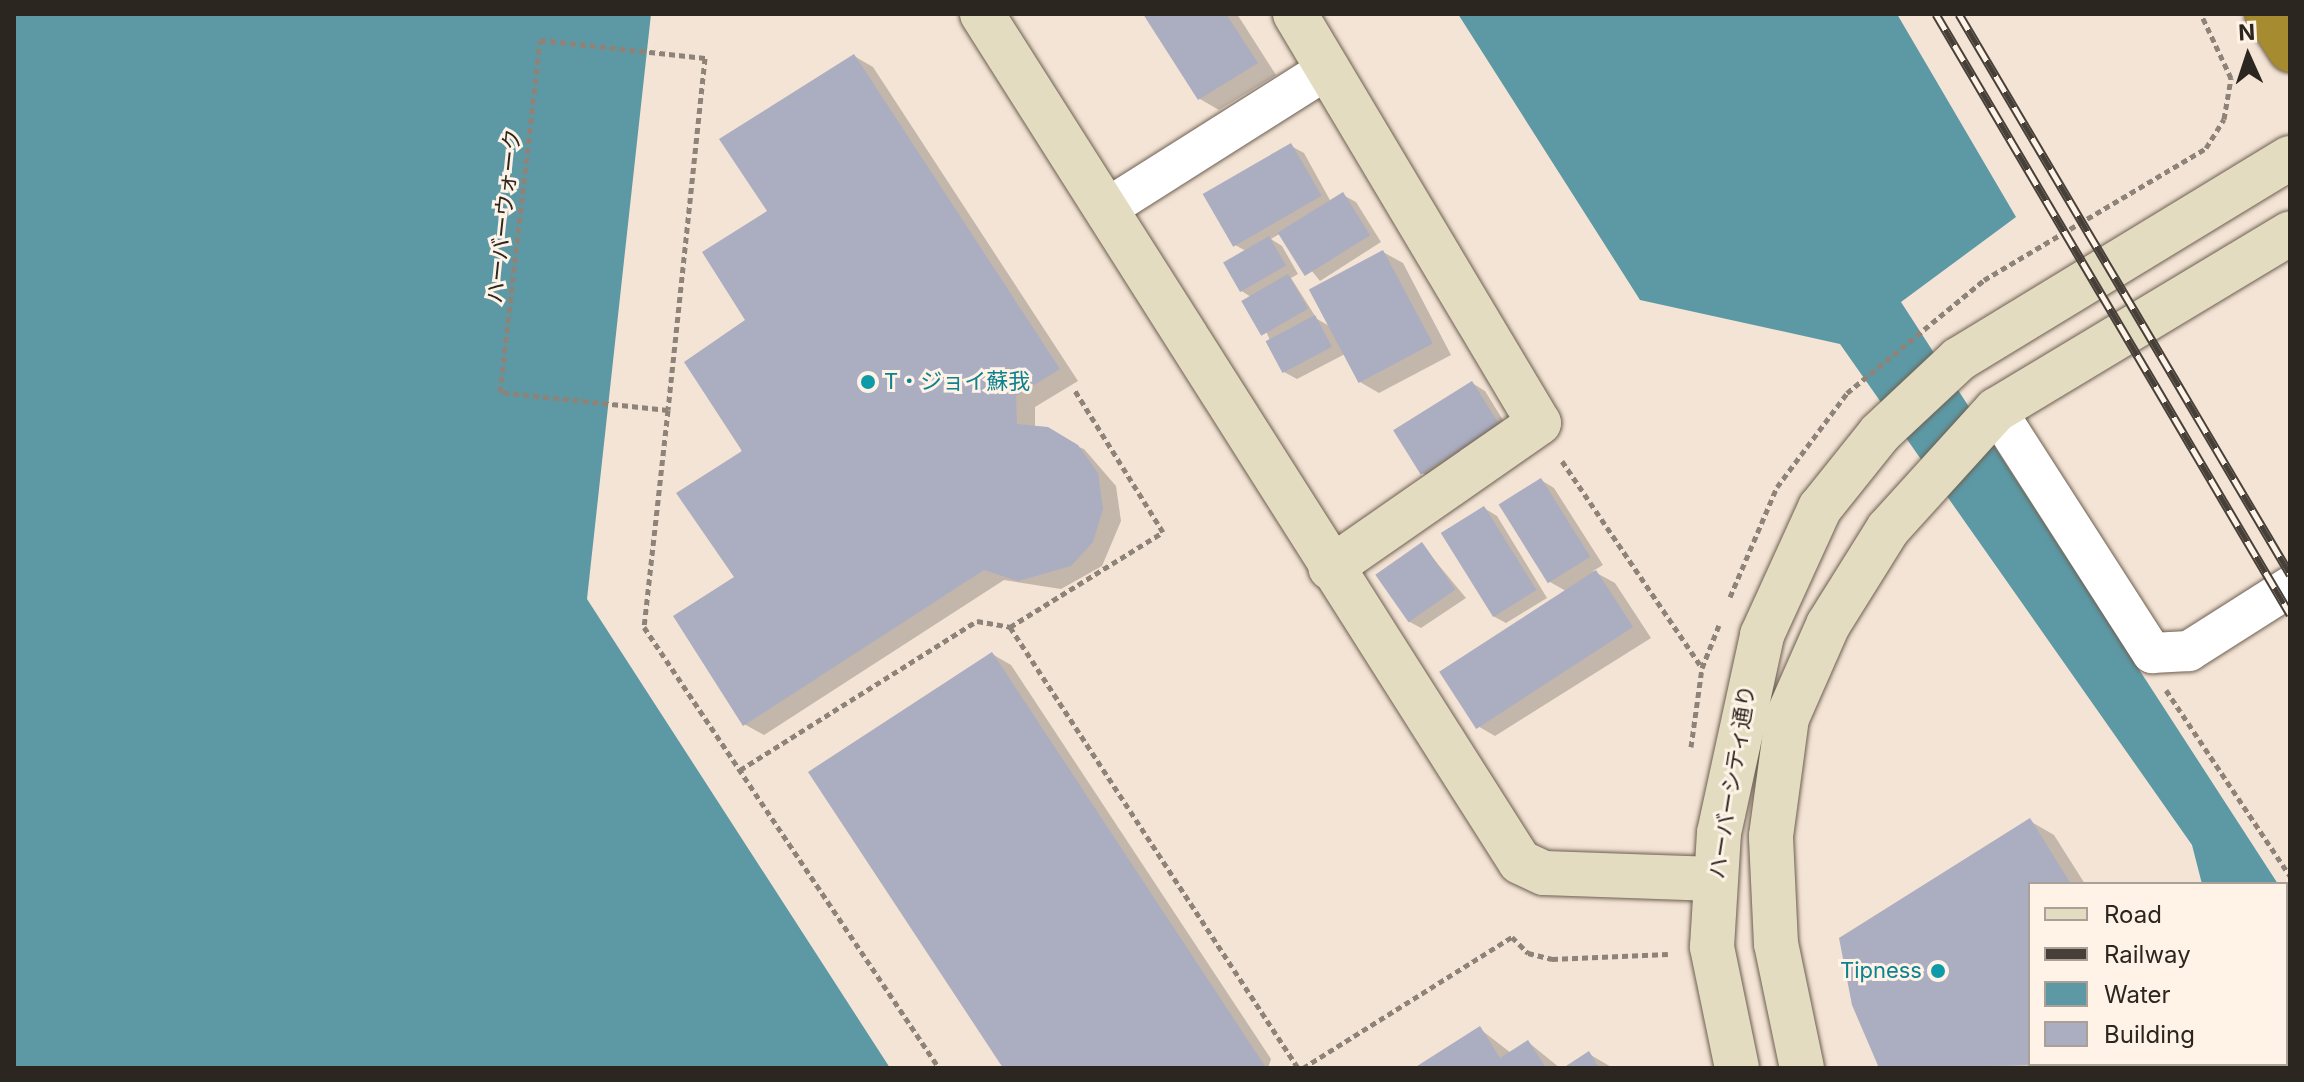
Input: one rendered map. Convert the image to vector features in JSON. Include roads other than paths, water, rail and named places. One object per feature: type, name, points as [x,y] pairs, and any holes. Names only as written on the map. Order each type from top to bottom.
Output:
[{"type":"highway","points":[[2267,14],[2290,50]]},
{"type":"street","points":[[982,14],[1330,568],[1520,862],[1544,873],[1715,879]]},
{"type":"street","points":[[1295,14],[1539,423],[1330,568]]},
{"type":"street","points":[[1106,209],[1329,68]]},
{"type":"street","name":"ハーバーシティ通り","points":[[1737,1068],[1712,947],[1715,879],[1737,730],[1762,635],[1820,508],[1880,433],[1959,359],[2013,320],[2290,158]]},
{"type":"street","name":"ハーバーシティ通り","points":[[1802,1068],[1776,944],[1774,780],[1806,668],[1888,529],[1996,410],[2290,233]]},
{"type":"street","points":[[1996,410],[2152,653],[2189,651],[2290,587]]},
{"type":"water","points":[[14,14],[651,14],[587,599],[890,1068],[14,1068]]},
{"type":"water","points":[[1458,14],[1897,14],[2016,217],[1901,302],[2277,882],[2201,882],[2192,845],[1840,344],[1640,300]]},
{"type":"railway","points":[[1936,14],[2290,614]]},
{"type":"railway","points":[[1959,14],[2290,574]]},
{"type":"place","name":"T・ジョイ蘇我","points":[[868,382]]},
{"type":"place","name":"Tipness","points":[[1938,971]]}]
